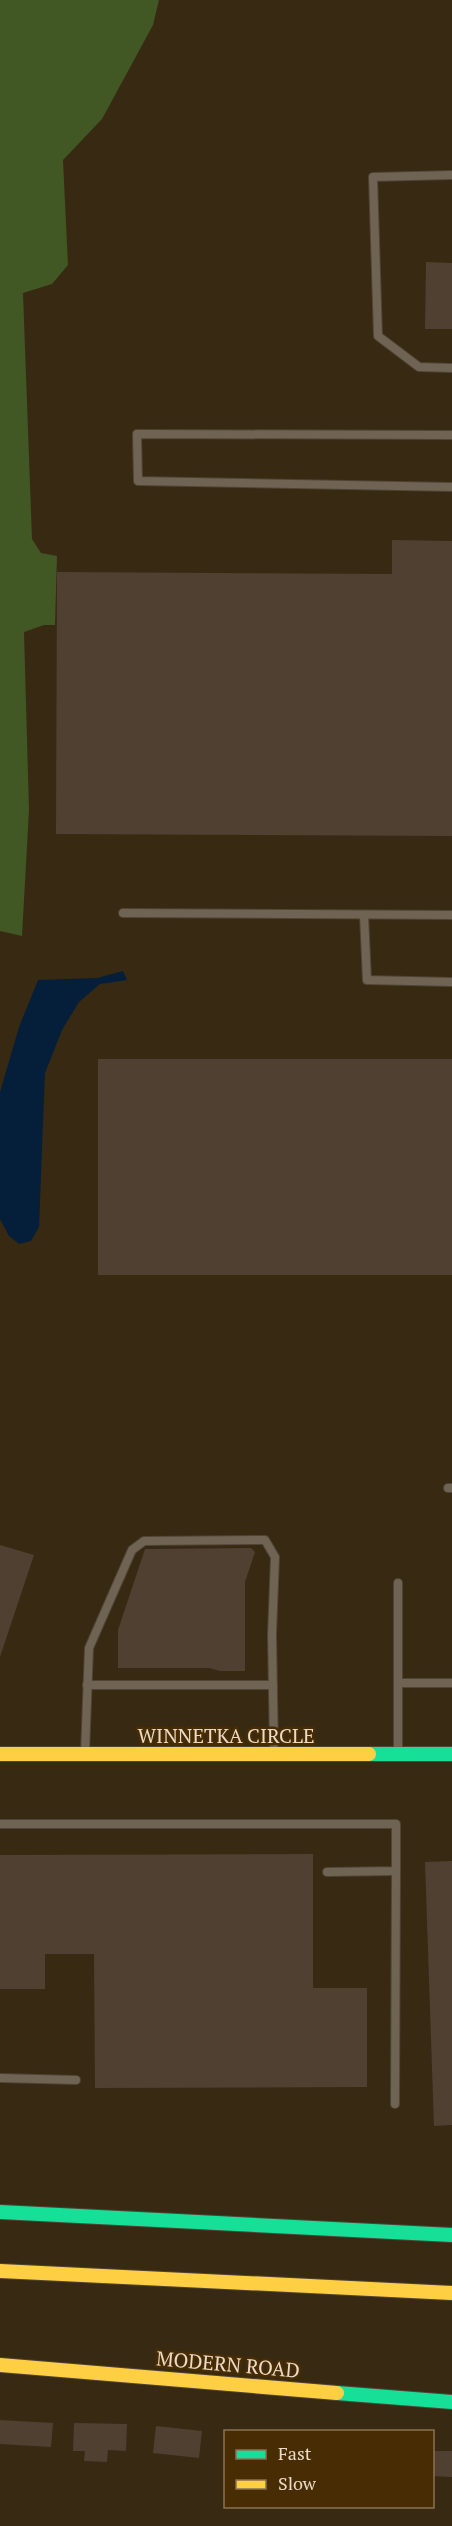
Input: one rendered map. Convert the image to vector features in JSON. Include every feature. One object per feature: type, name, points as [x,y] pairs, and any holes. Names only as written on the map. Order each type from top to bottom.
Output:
[{"type":"main road","name":"WINNETKA CIRCLE","points":[[0,1754],[452,1754]]},
{"type":"main road","points":[[0,2212],[452,2235]]},
{"type":"main road","points":[[0,2271],[452,2293]]},
{"type":"main road","name":"MODERN ROAD","points":[[0,2365],[452,2402]]},
{"type":"lane","points":[[452,175],[373,177],[378,336],[419,367],[452,368]]},
{"type":"lane","points":[[452,435],[137,434],[138,481],[452,487]]},
{"type":"lane","points":[[123,913],[452,915]]},
{"type":"lane","points":[[364,915],[367,980],[452,982]]},
{"type":"lane","points":[[85,1754],[89,1648],[132,1550],[144,1540],[188,1539],[265,1540],[274,1557],[274,1754]]},
{"type":"lane","points":[[398,1583],[398,1754]]},
{"type":"lane","points":[[398,1683],[452,1683]]},
{"type":"lane","points":[[87,1685],[273,1686]]},
{"type":"lane","points":[[0,1824],[396,1824],[395,2104]]},
{"type":"lane","points":[[327,1872],[396,1871]]},
{"type":"lane","points":[[0,2078],[76,2080]]},
{"type":"green space","points":[[0,0],[159,0],[153,25],[102,119],[63,160],[68,265],[52,284],[23,293],[32,539],[41,553],[57,556],[55,625],[44,625],[24,632],[29,810],[22,936],[0,931]]},
{"type":"water","points":[[123,971],[127,980],[100,984],[79,1002],[62,1030],[45,1073],[39,1227],[31,1241],[19,1244],[9,1236],[0,1219],[0,1092],[19,1027],[38,980],[97,978]]},
{"type":"building","points":[[426,262],[452,263],[452,329],[425,329]]},
{"type":"building","points":[[392,540],[452,541],[452,836],[56,834],[57,572],[392,574]]},
{"type":"building","points":[[98,1059],[452,1059],[452,1275],[98,1275]]},
{"type":"building","points":[[0,1545],[34,1555],[0,1657]]},
{"type":"building","points":[[251,1548],[255,1552],[245,1582],[245,1671],[220,1671],[209,1668],[118,1668],[118,1630],[145,1549]]},
{"type":"building","points":[[313,1854],[313,1988],[367,1988],[367,2087],[95,2088],[94,1954],[45,1954],[45,1989],[0,1989],[0,1855]]},
{"type":"building","points":[[452,1861],[452,2125],[434,2126],[425,1862]]},
{"type":"building","points":[[0,2420],[53,2423],[51,2447],[0,2444]]},
{"type":"building","points":[[74,2423],[127,2424],[126,2451],[108,2450],[107,2462],[84,2461],[85,2451],[73,2451]]},
{"type":"building","points":[[156,2426],[202,2431],[199,2458],[153,2453]]},
{"type":"building","points":[[434,2451],[452,2451],[452,2477],[434,2476]]},
{"type":"traffic: fast","points":[[369,1754],[452,1754]]},
{"type":"traffic: fast","points":[[0,2212],[452,2235]]},
{"type":"traffic: fast","points":[[337,2393],[452,2402]]},
{"type":"traffic: slow","points":[[0,1754],[369,1754]]},
{"type":"traffic: slow","points":[[0,2271],[452,2293]]},
{"type":"traffic: slow","points":[[0,2365],[337,2393]]}]
